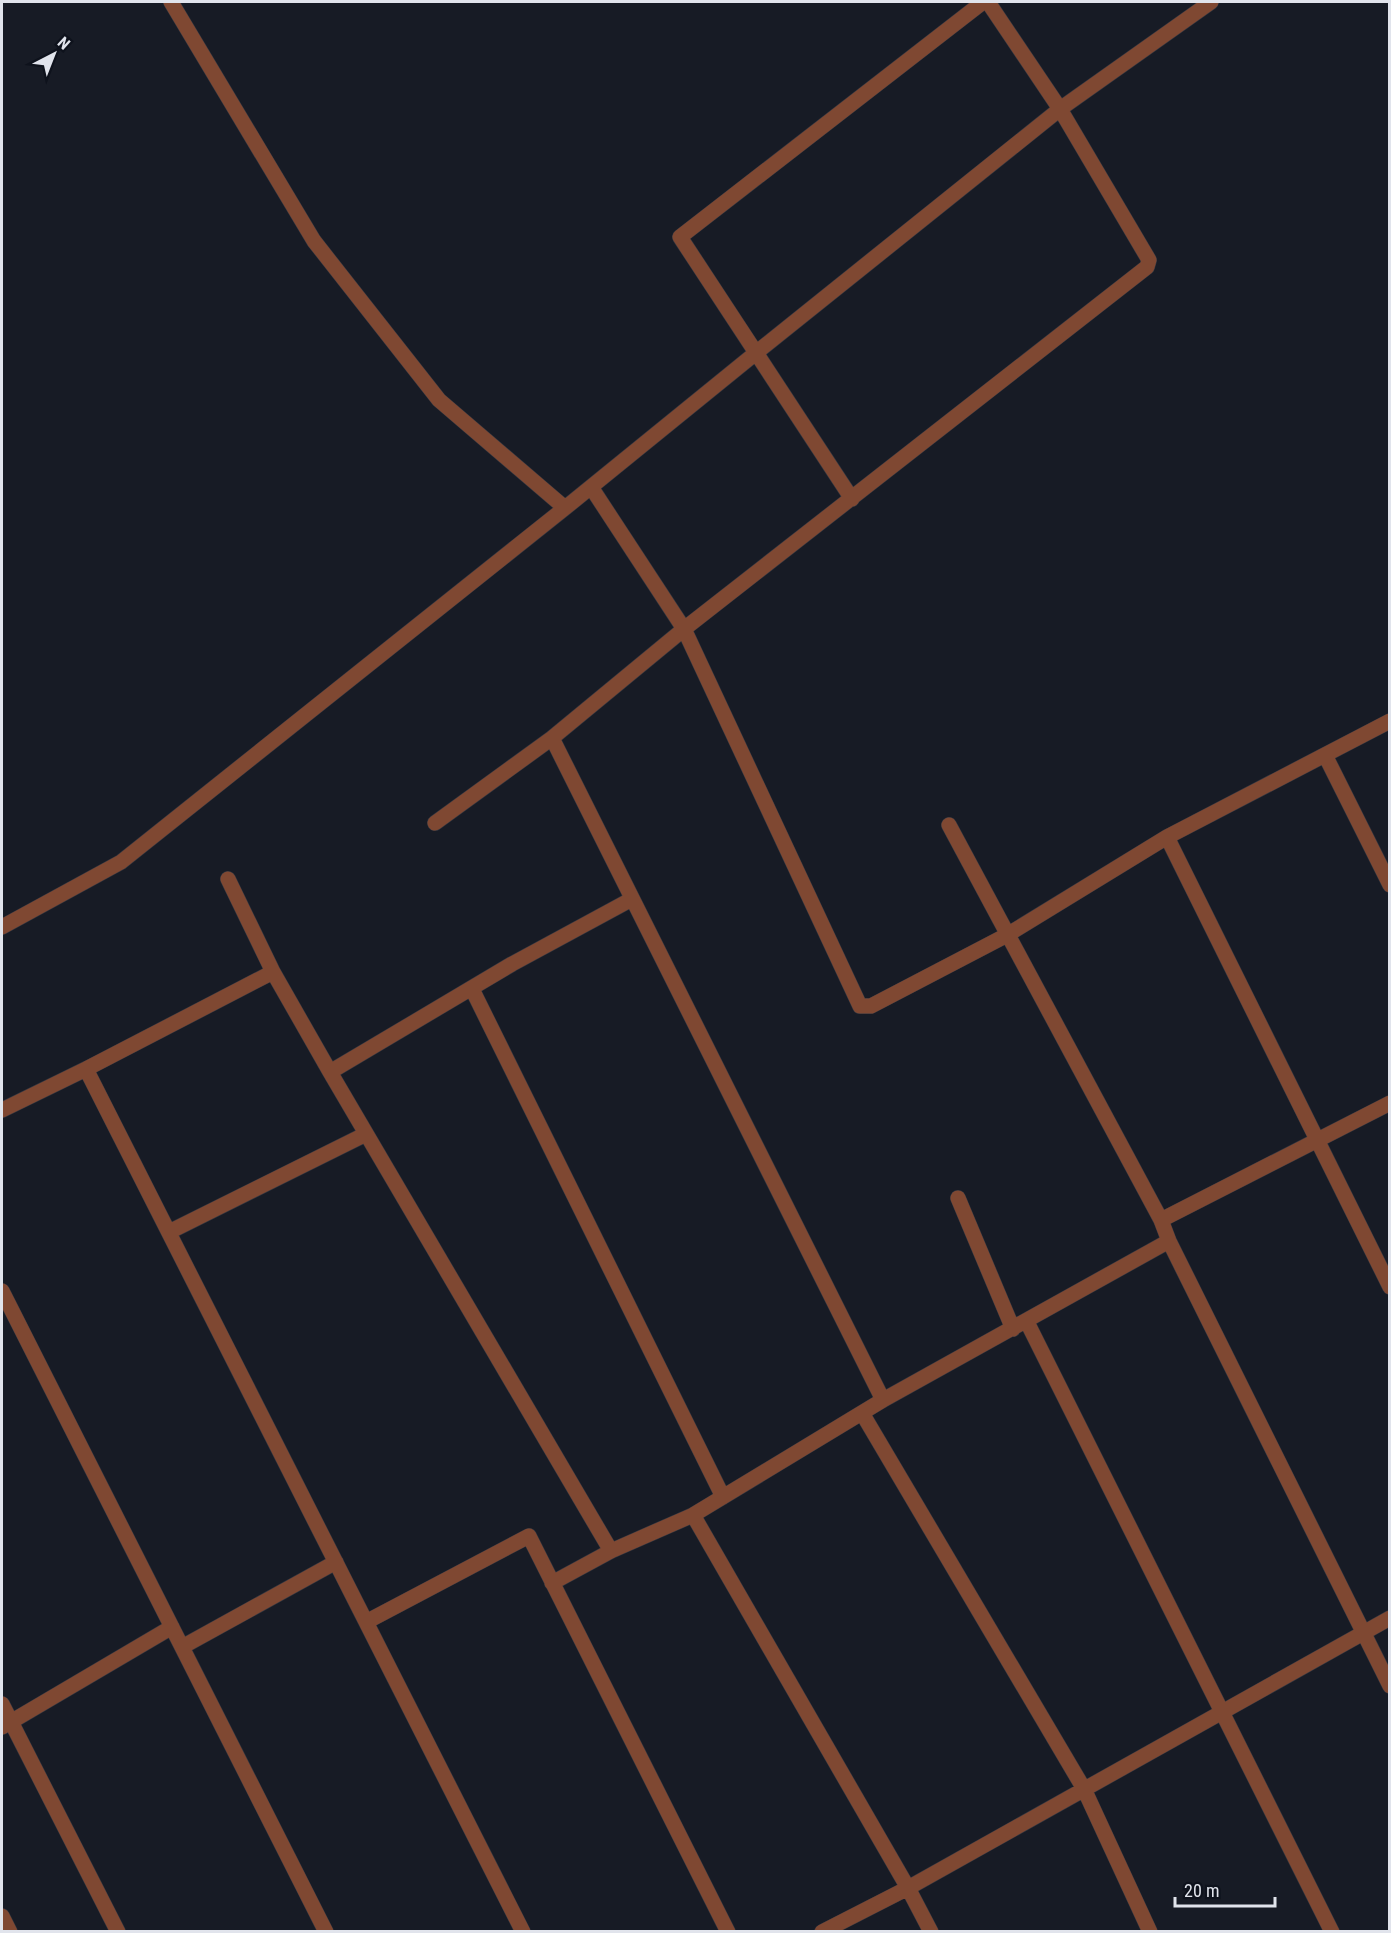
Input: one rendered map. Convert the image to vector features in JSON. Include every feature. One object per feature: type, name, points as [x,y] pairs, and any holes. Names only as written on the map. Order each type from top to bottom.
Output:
[{"type":"street","points":[[171,2],[314,241],[439,400],[565,508]]},
{"type":"street","points":[[852,499],[680,237],[983,2]]},
{"type":"street","points":[[435,824],[552,738],[684,629],[1147,267],[1149,260],[1060,109],[988,2]]},
{"type":"street","points":[[2,927],[121,862],[1060,109],[1211,2]]},
{"type":"street","points":[[591,487],[684,629],[860,1006],[871,1006],[1007,935],[1167,837],[1389,721]]},
{"type":"street","points":[[552,738],[883,1400]]},
{"type":"street","points":[[1325,755],[1389,885]]},
{"type":"street","points":[[949,825],[1161,1220],[1169,1241],[1389,1686]]},
{"type":"street","points":[[1167,837],[1389,1287]]},
{"type":"street","points":[[228,879],[273,972],[611,1551]]},
{"type":"street","points":[[330,1072],[512,964],[632,899]]},
{"type":"street","points":[[2,1110],[273,972]]},
{"type":"street","points":[[472,989],[723,1497]]},
{"type":"street","points":[[86,1069],[523,1932]]},
{"type":"street","points":[[1161,1220],[1389,1103]]},
{"type":"street","points":[[169,1232],[366,1134]]},
{"type":"street","points":[[958,1198],[1013,1329]]},
{"type":"street","points":[[552,1582],[611,1551],[693,1515],[883,1400],[1169,1241]]},
{"type":"street","points":[[2,1291],[326,1932]]},
{"type":"street","points":[[1027,1322],[1332,1932]]},
{"type":"street","points":[[862,1413],[1084,1789],[1150,1932]]},
{"type":"street","points":[[693,1515],[908,1888],[931,1932]]},
{"type":"street","points":[[366,1622],[529,1536],[728,1932]]},
{"type":"street","points":[[182,1647],[336,1562]]},
{"type":"street","points":[[822,1932],[908,1888],[1389,1618]]},
{"type":"street","points":[[6,1724],[172,1627]]},
{"type":"street","points":[[2,1704],[6,1724],[118,1932]]},
{"type":"street","points":[[2,1916],[10,1932]]}]
